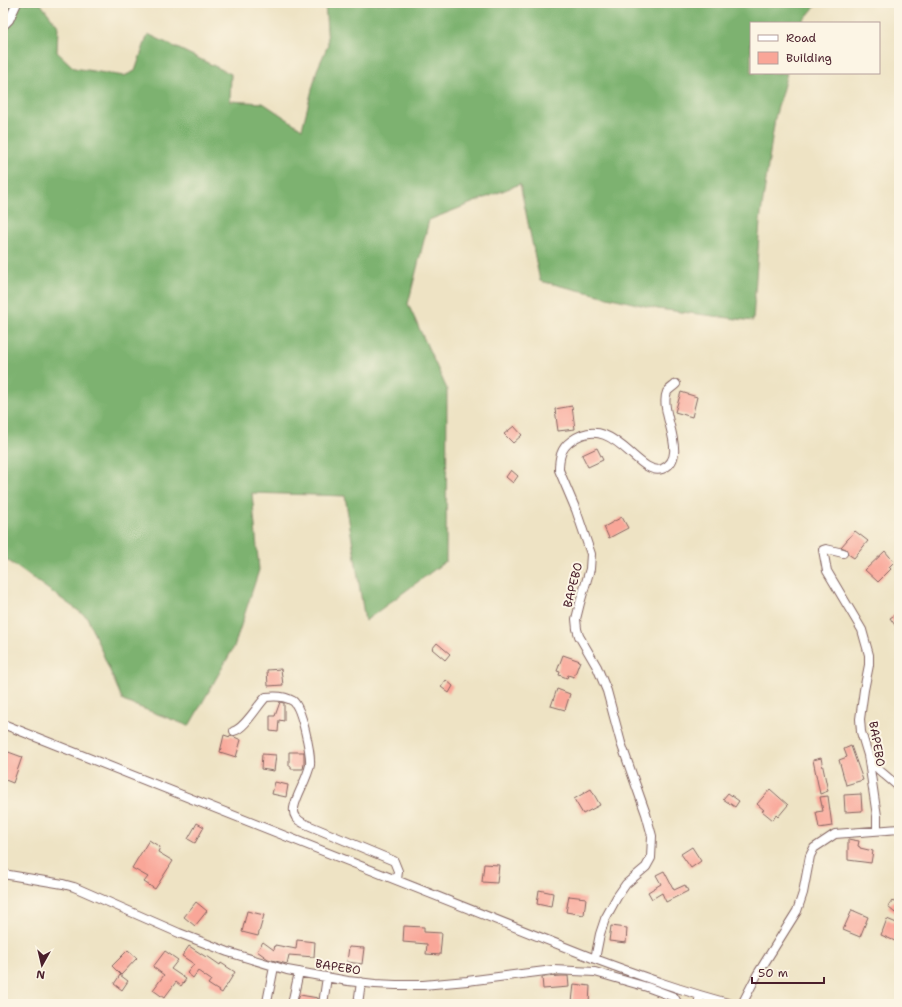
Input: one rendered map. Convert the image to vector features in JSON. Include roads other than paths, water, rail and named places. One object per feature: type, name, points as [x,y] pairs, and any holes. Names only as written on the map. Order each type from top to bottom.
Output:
[{"type":"street","points":[[3,26],[9,20],[17,3]]},
{"type":"street","name":"ВАРЕВО","points":[[595,959],[600,934],[605,919],[617,897],[626,884],[646,867],[651,858],[652,836],[646,814],[621,744],[607,691],[597,668],[579,636],[577,629],[576,619],[590,569],[591,554],[576,510],[559,470],[560,455],[569,442],[585,434],[591,433],[609,436],[650,468],[660,469],[667,466],[672,459],[674,446],[673,435],[666,413],[666,398],[667,391],[676,384]]},
{"type":"street","name":"ВАРЕВО","points":[[843,553],[826,549],[823,550],[828,571],[862,630],[869,655],[869,665],[860,719],[861,732],[868,755],[877,830]]},
{"type":"street","points":[[234,731],[238,730],[248,720],[257,706],[266,697],[274,696],[293,701],[297,706],[306,733],[310,758],[308,772],[295,806],[294,813],[296,817],[303,823],[394,861],[398,871],[397,880]]},
{"type":"street","points":[[3,724],[595,959],[660,983],[699,1000],[732,1004]]},
{"type":"street","points":[[868,755],[879,770],[899,787]]},
{"type":"street","points":[[742,1004],[757,975],[797,911],[802,898],[811,855],[814,848],[835,834],[899,829]]},
{"type":"street","name":"ВАРЕВО","points":[[3,874],[74,887],[179,933],[228,952],[274,967],[299,972],[361,982],[396,985],[424,985],[537,972],[570,970],[594,972],[640,985],[674,997],[678,1004]]},
{"type":"street","points":[[267,1002],[274,967]]},
{"type":"street","points":[[293,999],[299,972]]},
{"type":"street","points":[[323,1004],[327,977]]},
{"type":"street","points":[[358,1004],[361,982]]}]
